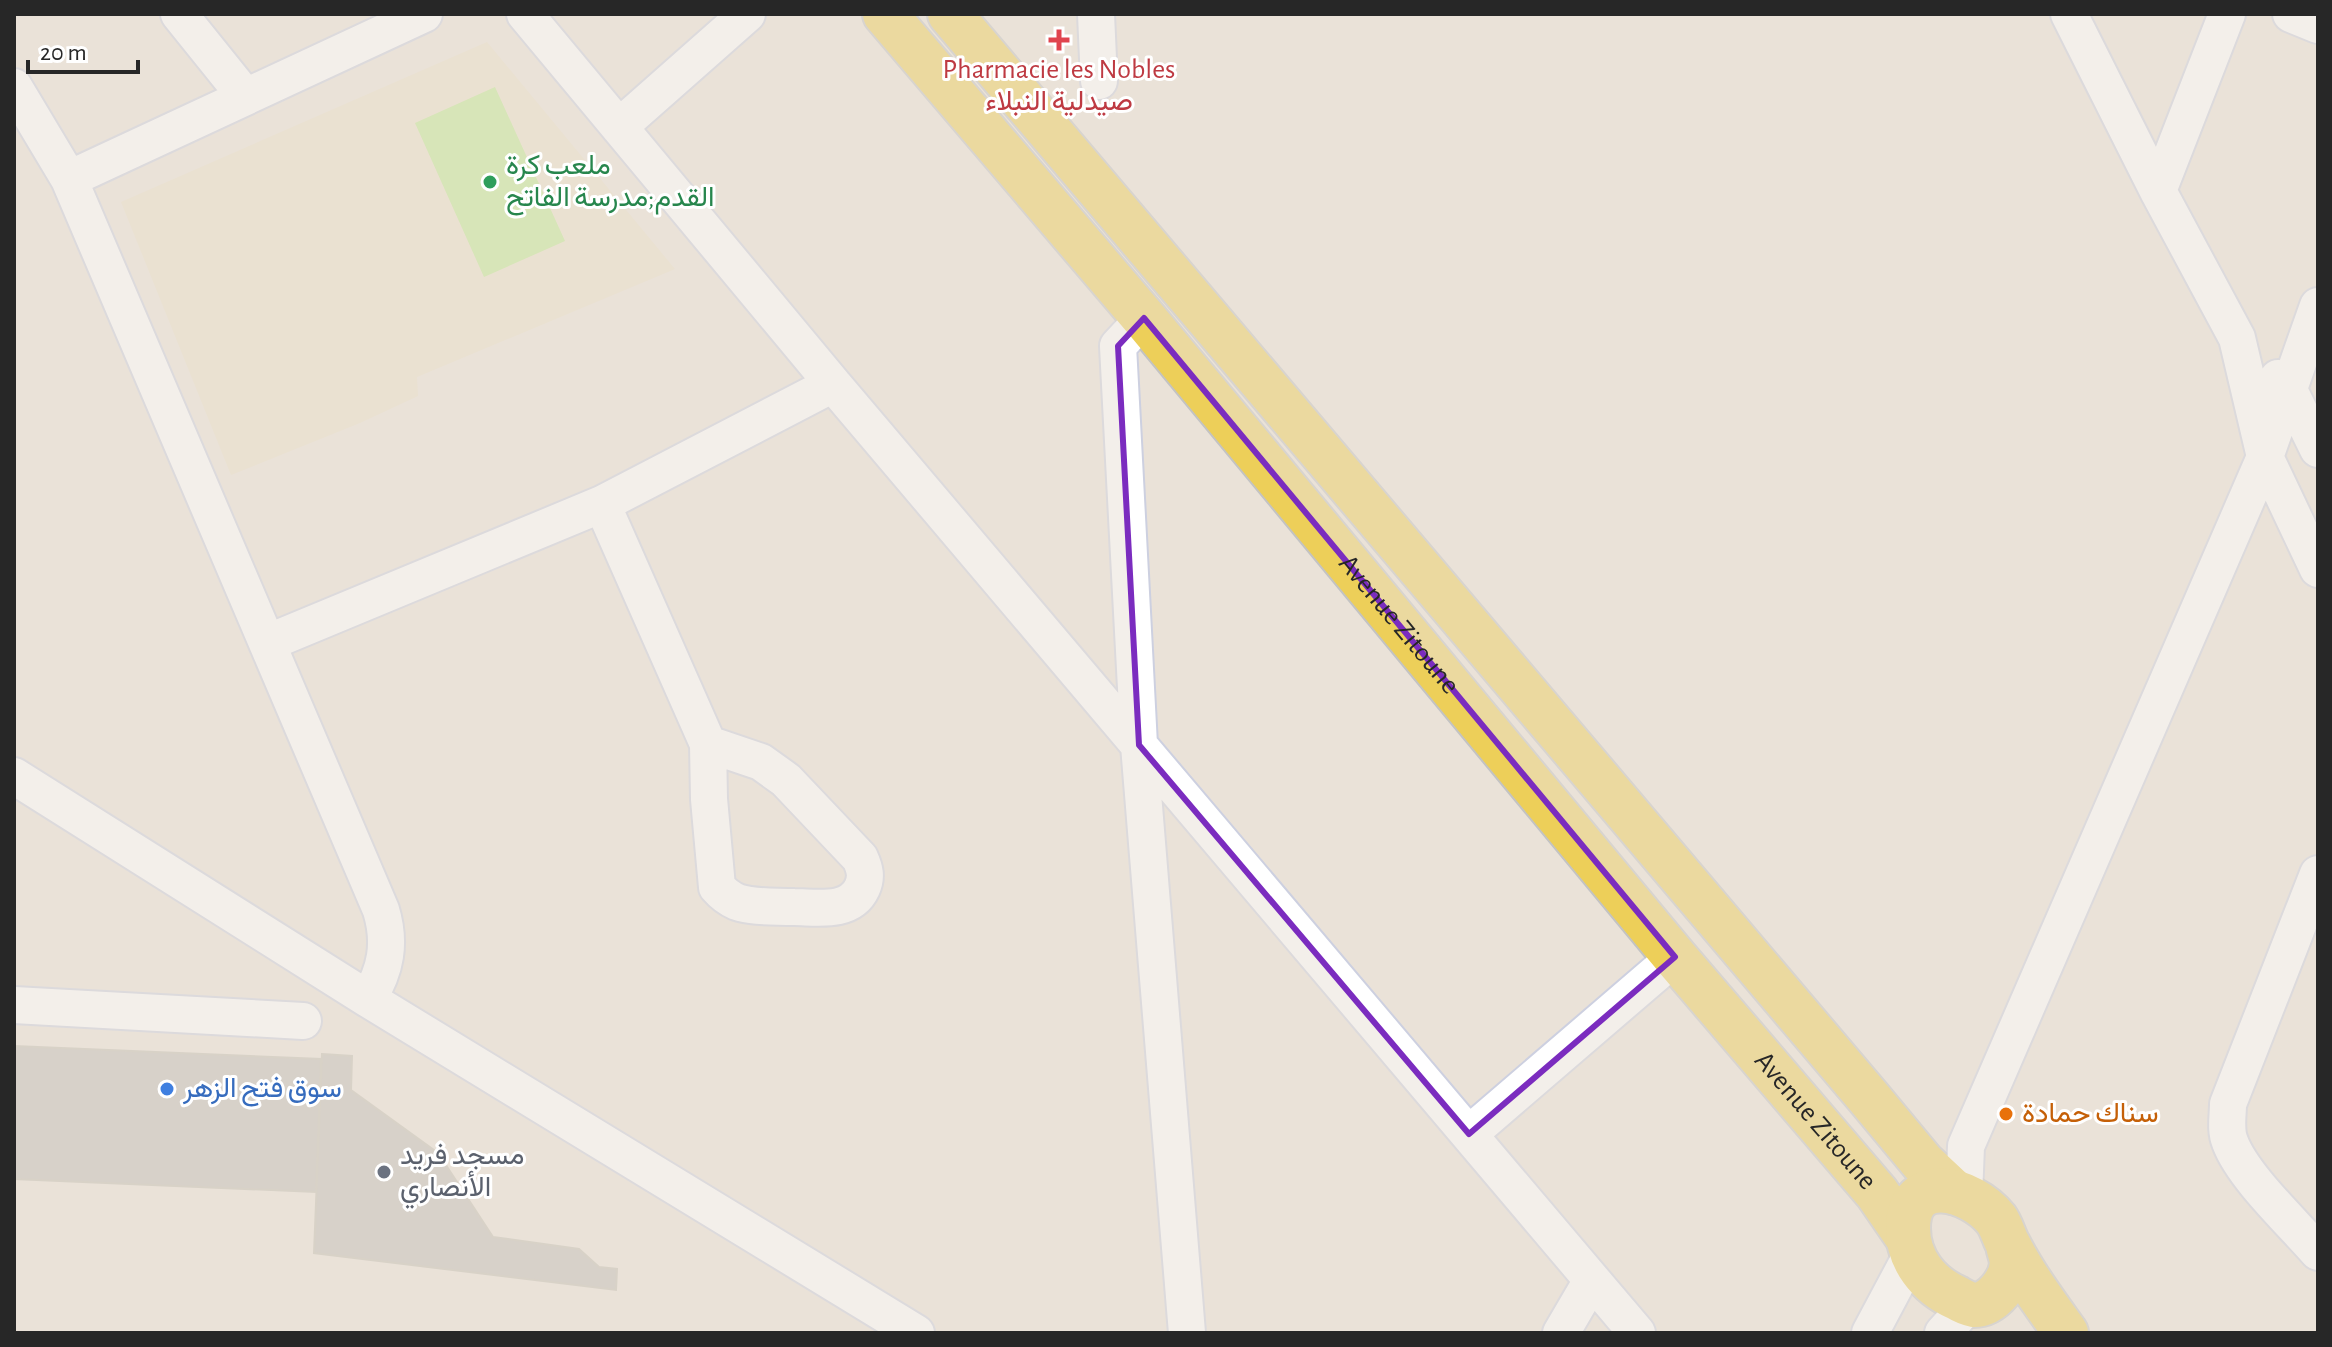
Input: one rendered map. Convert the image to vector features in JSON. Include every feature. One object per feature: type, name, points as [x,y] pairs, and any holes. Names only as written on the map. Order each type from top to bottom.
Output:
[{"type":"main road","name":"Avenue Zitoune","points":[[885,14],[1144,318],[1675,957],[1877,1193],[1910,1246],[1921,1271],[1968,1314],[1994,1297],[2006,1283],[2012,1264],[2008,1245]]},
{"type":"main road","name":"Avenue Zitoune","points":[[950,14],[1923,1163],[1959,1194]]},
{"type":"main road","name":"Avenue Zitoune","points":[[1910,1246],[1908,1212],[1918,1198],[1934,1190],[1959,1194],[1978,1202],[1997,1220],[2008,1245],[2066,1333]]},
{"type":"street","points":[[179,14],[245,96]]},
{"type":"street","points":[[69,179],[424,14]]},
{"type":"street","points":[[525,14],[833,384],[1637,1333]]},
{"type":"street","points":[[619,127],[747,14]]},
{"type":"street","points":[[1096,14],[1099,81]]},
{"type":"street","points":[[2069,14],[2158,191],[2237,338],[2265,457],[2318,569]]},
{"type":"street","points":[[2158,191],[2227,14]]},
{"type":"street","points":[[2291,14],[2318,25]]},
{"type":"street","points":[[14,87],[69,179],[381,910],[386,927],[385,965],[368,999]]},
{"type":"street","points":[[1959,1194],[1966,1146],[2265,457],[2318,306]]},
{"type":"street","points":[[1144,318],[1118,346],[1139,745],[1187,1333]]},
{"type":"street","points":[[2237,338],[2288,388],[2318,449]]},
{"type":"street","points":[[267,643],[602,504],[833,384]]},
{"type":"street","points":[[602,504],[708,744],[717,887],[725,896],[752,906],[830,907],[854,900],[866,878],[860,858],[786,780],[761,762],[708,744]]},
{"type":"street","points":[[14,776],[368,999],[916,1333]]},
{"type":"street","points":[[2318,874],[2228,1104],[2227,1127],[2230,1142],[2250,1174],[2318,1252]]},
{"type":"street","points":[[1469,1134],[1675,957]]},
{"type":"street","points":[[14,1005],[303,1021]]},
{"type":"street","points":[[1870,1333],[1910,1246]]},
{"type":"street","points":[[1561,1333],[1592,1280]]},
{"type":"highlighted area","points":[[1144,318],[1675,957],[1469,1134],[1139,745],[1118,346]]},
{"type":"shaded area","points":[[487,42],[675,269],[417,377],[418,396],[231,475],[121,202]]},
{"type":"green space","name":"ملعب كرة القدم;مدرسة الفاتح","points":[[495,87],[565,241],[484,277],[415,123]]},
{"type":"building","name":"سوق فتح الزهر","points":[[14,1046],[321,1059],[316,1192],[14,1179]]},
{"type":"building","name":"مسجد فريد الأنصاري","points":[[322,1054],[352,1056],[351,1090],[438,1153],[493,1237],[579,1249],[599,1267],[617,1269],[616,1290],[314,1253]]},
{"type":"place","name":"Pharmacie les Nobles صيدلية النبلاء","points":[[1059,40]]},
{"type":"place","name":"ملعب كرة القدم;مدرسة الفاتح","points":[[490,182]]},
{"type":"place","name":"سوق فتح الزهر","points":[[167,1089]]},
{"type":"place","name":"سناك حمادة","points":[[2006,1114]]},
{"type":"place","name":"مسجد فريد الأنصاري","points":[[384,1172]]}]
